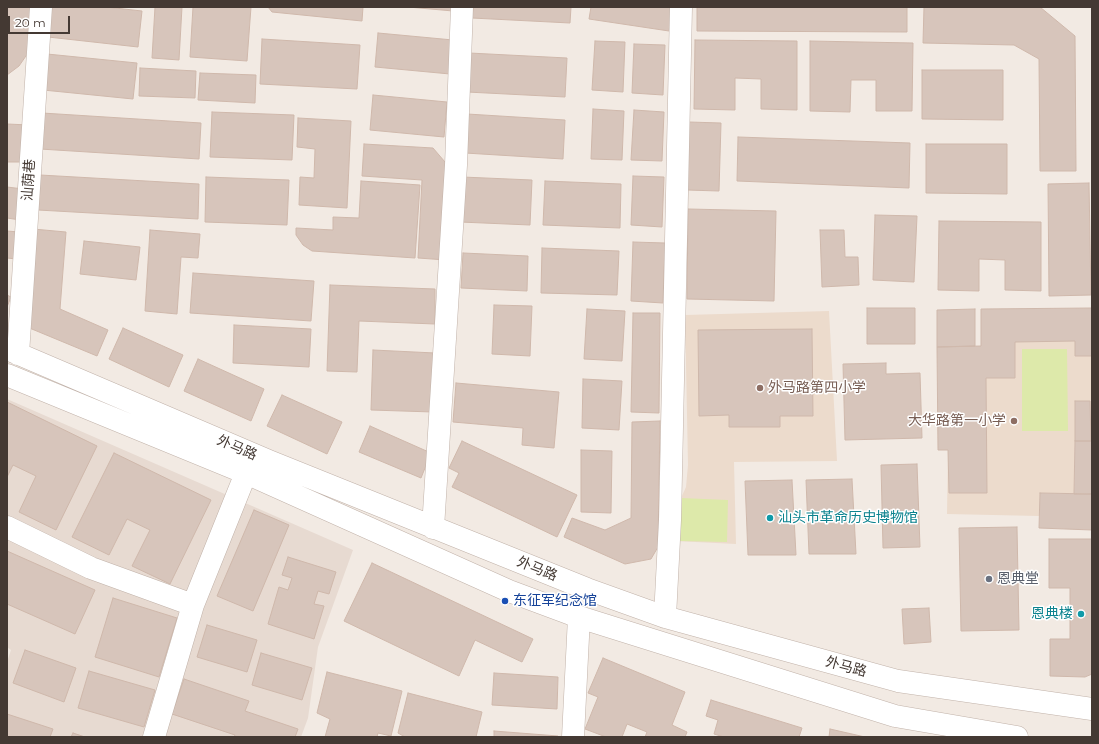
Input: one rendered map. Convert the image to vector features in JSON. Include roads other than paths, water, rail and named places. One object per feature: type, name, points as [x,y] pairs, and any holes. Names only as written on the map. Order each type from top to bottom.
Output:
[{"type":"street","name":"汕荫巷","points":[[12,352],[41,7]]},
{"type":"street","points":[[434,528],[456,166],[462,7]]},
{"type":"street","points":[[665,617],[670,520],[680,7]]},
{"type":"street","name":"外马路","points":[[12,352],[262,458],[434,528],[587,589],[665,617],[898,681],[1092,709]]},
{"type":"street","name":"外马路","points":[[7,375],[246,473],[509,591],[579,617],[895,716],[1017,737]]},
{"type":"street","points":[[154,737],[193,605],[246,473]]},
{"type":"street","points":[[7,528],[91,568],[193,605]]},
{"type":"street","points":[[573,737],[579,617]]},
{"type":"place","name":"外马路第四小学","points":[[760,388]]},
{"type":"place","name":"大华路第一小学","points":[[1014,421]]},
{"type":"place","name":"汕头市革命历史博物馆","points":[[770,518]]},
{"type":"place","name":"恩典堂","points":[[989,579]]},
{"type":"place","name":"东征军纪念馆","points":[[505,601]]},
{"type":"place","name":"恩典楼","points":[[1081,614]]}]
